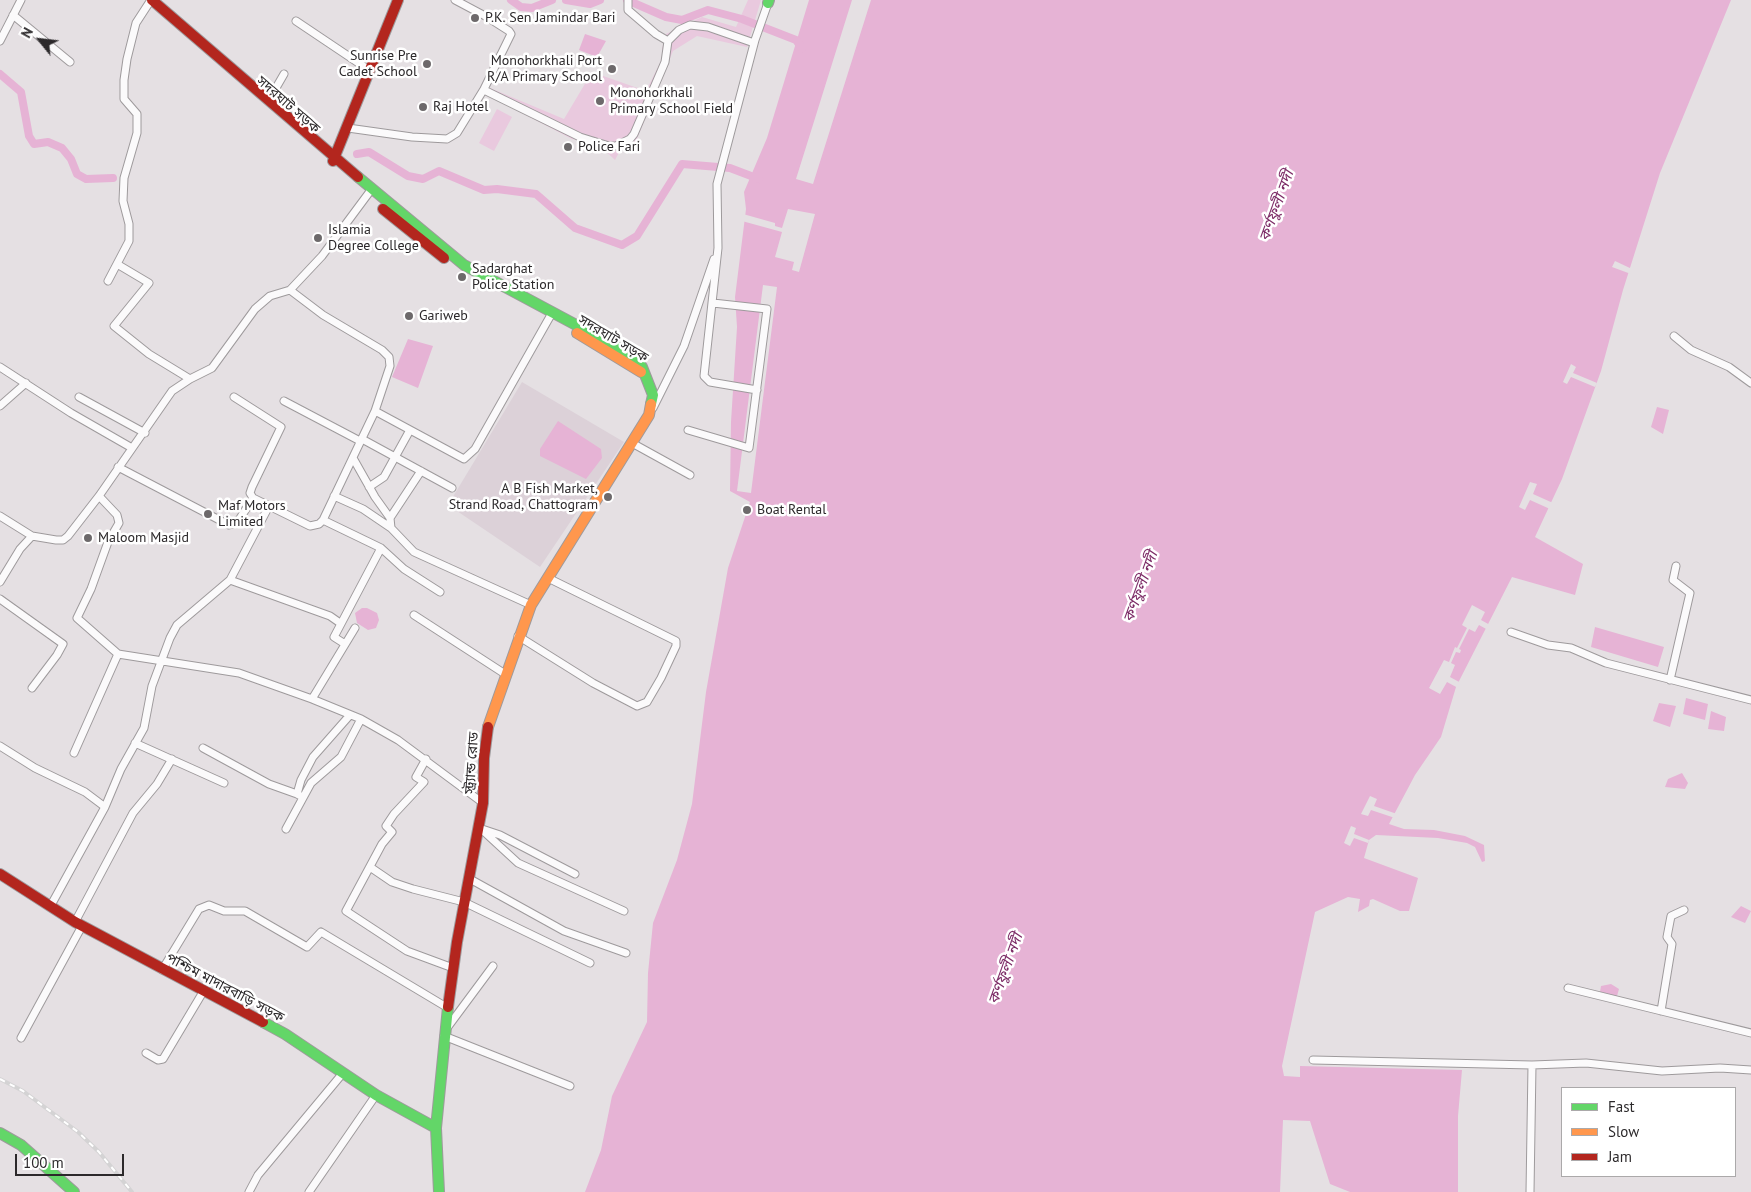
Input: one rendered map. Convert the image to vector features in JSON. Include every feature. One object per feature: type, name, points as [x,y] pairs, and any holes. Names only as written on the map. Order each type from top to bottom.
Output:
[{"type":"main road","points":[[334,159],[398,0]]},
{"type":"main road","name":"সদরঘাট সড়ক","points":[[154,2],[270,100],[369,193],[464,264],[551,316],[621,349],[636,360],[646,375]]},
{"type":"main road","name":"সদরঘাট সড়ক","points":[[154,2],[334,159]]},
{"type":"main road","name":"স্ট্র্যান্ড রোড","points":[[439,1192],[436,1128],[445,1033],[464,902],[480,828],[483,803],[484,758],[489,721],[518,636],[531,605],[649,415],[653,395],[646,375]]},
{"type":"main road","name":"পশ্চিম মাদারবাড়ি সড়ক","points":[[0,874],[79,924],[203,992],[285,1034],[376,1095],[436,1128]]},
{"type":"main road","points":[[0,1133],[21,1145],[74,1192]]},
{"type":"main road","points":[[0,1141],[16,1150],[64,1192]]},
{"type":"street","points":[[0,41],[21,0]]},
{"type":"street","points":[[348,128],[412,137],[447,139],[457,134],[484,90],[510,32],[488,17],[455,0]]},
{"type":"street","points":[[628,0],[628,10],[656,34],[668,41]]},
{"type":"street","points":[[108,281],[129,241],[129,224],[123,200],[124,178],[137,134],[137,114],[124,99],[126,59],[136,23],[154,2]]},
{"type":"street","points":[[757,390],[710,382],[704,376],[718,248],[717,184],[754,42],[769,2]]},
{"type":"street","points":[[13,15],[70,62]]},
{"type":"street","points":[[296,21],[369,70]]},
{"type":"street","points":[[484,90],[580,137],[609,146],[616,146],[630,139],[634,134],[665,62],[668,41],[679,30],[690,25],[708,27],[754,42]]},
{"type":"street","points":[[270,100],[284,74]]},
{"type":"street","points":[[0,516],[32,536],[63,540],[99,496],[118,467],[145,433],[172,391],[212,368],[255,309],[270,296],[290,290],[322,256],[369,193]]},
{"type":"street","points":[[649,415],[684,346],[718,248]]},
{"type":"street","points":[[117,264],[148,283],[114,326],[149,354],[190,379]]},
{"type":"street","points":[[234,397],[281,427],[250,494],[253,498],[310,526],[319,524],[323,520],[375,411],[390,366],[389,357],[382,350],[323,315],[290,290]]},
{"type":"street","points":[[688,430],[749,448],[767,309],[723,306],[713,303]]},
{"type":"street","points":[[375,411],[464,459],[469,456],[551,316]]},
{"type":"street","points":[[1674,336],[1691,350],[1729,367],[1751,382]]},
{"type":"street","points":[[0,367],[26,382],[71,413],[132,448]]},
{"type":"street","points":[[0,406],[26,382]]},
{"type":"street","points":[[78,397],[145,433]]},
{"type":"street","points":[[284,401],[396,457],[452,488]]},
{"type":"street","points":[[369,487],[384,477],[410,430]]},
{"type":"street","points":[[632,443],[690,475]]},
{"type":"street","points":[[353,458],[369,487],[390,518],[391,528]]},
{"type":"street","points":[[118,467],[229,526],[237,523],[253,498]]},
{"type":"street","points":[[390,518],[421,471]]},
{"type":"street","points":[[99,496],[117,515],[119,523],[108,542],[91,589],[77,618],[118,654],[239,673],[361,719],[398,740],[483,803]]},
{"type":"street","points":[[334,496],[363,509],[391,528],[414,552],[432,562],[483,581],[531,605]]},
{"type":"street","points":[[50,907],[105,807],[135,742],[144,728],[145,714],[160,662],[177,625],[230,580],[269,506]]},
{"type":"street","points":[[323,520],[381,548],[404,569],[440,592]]},
{"type":"street","points":[[0,582],[20,549],[32,536]]},
{"type":"street","points":[[346,644],[333,638],[381,548]]},
{"type":"street","points":[[1670,680],[1690,593],[1673,580],[1676,566]]},
{"type":"street","points":[[518,636],[593,683],[637,706],[647,702],[669,662],[676,646],[676,641],[671,636],[548,578]]},
{"type":"street","points":[[230,580],[330,616],[340,623]]},
{"type":"street","points":[[0,599],[63,644],[32,688]]},
{"type":"street","points":[[414,616],[505,674]]},
{"type":"street","points":[[312,699],[355,628]]},
{"type":"street","points":[[1511,632],[1548,645],[1571,648],[1606,662],[1751,700]]},
{"type":"street","points":[[74,754],[118,654]]},
{"type":"street","points":[[286,828],[301,795],[306,768],[313,757],[350,715]]},
{"type":"street","points":[[301,795],[311,783],[341,756],[361,719]]},
{"type":"street","points":[[135,742],[224,783]]},
{"type":"street","points":[[0,746],[35,768],[85,792],[105,807]]},
{"type":"street","points":[[203,748],[269,784],[301,795]]},
{"type":"street","points":[[21,1038],[133,813],[157,784],[172,759]]},
{"type":"street","points":[[426,760],[416,777],[424,782],[394,814],[386,828],[392,832],[382,844],[347,909],[348,913],[407,951],[453,968]]},
{"type":"street","points":[[480,828],[500,835],[575,874]]},
{"type":"street","points":[[480,828],[518,863],[624,911]]},
{"type":"street","points":[[370,867],[392,882],[464,902],[590,963]]},
{"type":"street","points":[[470,879],[564,931],[626,953]]},
{"type":"street","points":[[162,970],[199,908],[209,905],[224,911],[245,911],[307,947],[321,932],[448,1008]]},
{"type":"street","points":[[1661,1011],[1672,944],[1667,938],[1671,916],[1684,910]]},
{"type":"street","points":[[494,966],[445,1033],[570,1086]]},
{"type":"street","points":[[1568,988],[1751,1033]]},
{"type":"street","points":[[146,1053],[158,1060],[162,1059],[203,992]]},
{"type":"street","points":[[1313,1060],[1532,1065],[1586,1063],[1617,1068],[1662,1071],[1720,1068],[1751,1070]]},
{"type":"street","points":[[1530,1192],[1532,1065]]},
{"type":"street","points":[[249,1192],[258,1175],[343,1073]]},
{"type":"street","points":[[309,1192],[376,1095]]},
{"type":"shaded area","points":[[748,0],[761,0],[747,47],[697,36],[673,51],[632,151],[622,147],[615,160],[598,144],[572,139],[487,95],[490,88],[564,119],[592,72],[646,91],[665,53],[662,49],[666,34],[702,17],[736,27]]},
{"type":"shaded area","points":[[497,109],[512,117],[494,151],[479,143]]},
{"type":"shaded area","points":[[522,382],[624,442],[540,567],[448,505]]},
{"type":"water","name":"কর্ণফুলী নদী","points":[[809,0],[1731,0],[1660,173],[1623,290],[1601,371],[1562,479],[1535,537],[1583,564],[1575,595],[1512,577],[1456,687],[1441,737],[1415,775],[1389,824],[1404,829],[1434,830],[1465,836],[1484,845],[1485,861],[1482,862],[1475,847],[1467,843],[1438,838],[1376,835],[1369,840],[1364,858],[1418,878],[1409,911],[1400,911],[1373,899],[1370,900],[1369,906],[1358,912],[1360,899],[1348,897],[1315,912],[1282,1066],[1284,1076],[1300,1077],[1300,1066],[1462,1070],[1458,1116],[1458,1192],[1350,1192],[1330,1184],[1310,1121],[1283,1120],[1280,1192],[585,1192],[601,1150],[612,1096],[647,1022],[648,973],[653,923],[677,860],[692,804],[706,692],[728,568],[750,502],[730,491],[731,422],[737,327],[735,297],[746,209],[744,192],[767,138]]},
{"type":"water","points":[[585,34],[606,41],[597,57],[579,50]]},
{"type":"water","points":[[408,339],[433,346],[418,388],[392,377]]},
{"type":"water","points":[[1657,407],[1669,410],[1663,434],[1651,427]]},
{"type":"water","points":[[558,421],[601,449],[602,458],[586,479],[540,456],[540,449]]},
{"type":"water","points":[[362,608],[367,608],[377,613],[379,620],[376,628],[368,630],[357,623],[355,613]]},
{"type":"water","points":[[1595,627],[1664,647],[1658,667],[1591,647]]},
{"type":"water","points":[[1686,698],[1708,704],[1705,720],[1683,714]]},
{"type":"water","points":[[1659,703],[1676,706],[1670,727],[1653,721]]},
{"type":"water","points":[[1711,711],[1726,717],[1724,731],[1708,729]]},
{"type":"water","points":[[1682,773],[1688,783],[1685,789],[1665,787],[1668,779]]},
{"type":"water","points":[[1741,906],[1751,911],[1745,923],[1731,917]]},
{"type":"water","points":[[1611,984],[1619,989],[1617,996],[1600,992],[1601,986]]},
{"type":"pier","points":[[852,0],[871,0],[813,184],[796,179]]},
{"type":"pier","points":[[788,209],[815,214],[799,272],[792,270],[794,262],[775,257],[782,232],[742,221],[743,214],[775,223],[775,226],[782,228]]},
{"type":"pier","points":[[1615,261],[1632,269],[1631,274],[1612,267]]},
{"type":"pier","points":[[763,285],[777,287],[751,493],[737,491]]},
{"type":"pier","points":[[1571,364],[1576,367],[1573,373],[1597,383],[1595,387],[1571,377],[1567,384],[1563,382]]},
{"type":"pier","points":[[1530,482],[1537,484],[1533,494],[1553,503],[1550,509],[1530,500],[1525,510],[1519,507]]},
{"type":"pier","points":[[1472,605],[1485,612],[1481,620],[1490,625],[1488,630],[1479,625],[1475,632],[1469,629],[1459,649],[1461,650],[1460,653],[1456,652],[1451,663],[1455,665],[1450,677],[1461,683],[1458,688],[1447,682],[1440,694],[1429,688],[1444,660],[1449,662],[1455,647],[1457,648],[1467,628],[1462,625]]},
{"type":"pier","points":[[1370,796],[1377,799],[1374,806],[1397,814],[1395,818],[1371,810],[1368,816],[1361,814]]},
{"type":"pier","points":[[1351,826],[1356,828],[1354,834],[1369,840],[1368,843],[1354,838],[1350,846],[1344,843]]},
{"type":"waterway","points":[[511,0],[521,7],[532,8],[552,0]]},
{"type":"waterway","points":[[566,0],[590,4],[600,0]]},
{"type":"waterway","points":[[627,0],[666,17],[682,20],[708,10],[742,19],[796,40],[802,48]]},
{"type":"waterway","points":[[0,74],[21,92],[29,136],[34,144],[48,142],[62,148],[71,159],[77,174],[86,179],[113,178]]},
{"type":"waterway","points":[[357,154],[369,152],[408,176],[423,179],[439,171],[484,190],[497,189],[536,194],[575,228],[622,245],[637,236],[682,164],[730,168],[759,179]]},
{"type":"railway","points":[[0,1079],[23,1091],[78,1132],[99,1152],[132,1192]]},
{"type":"traffic: fast","points":[[358,177],[464,265],[621,349],[636,360],[642,367],[653,395],[651,404]]},
{"type":"traffic: fast","points":[[439,1192],[436,1128],[448,1007]]},
{"type":"traffic: fast","points":[[263,1022],[285,1034],[376,1095],[436,1128]]},
{"type":"traffic: fast","points":[[0,1133],[21,1145],[74,1192]]},
{"type":"traffic: slow","points":[[577,333],[641,372]]},
{"type":"traffic: slow","points":[[488,727],[531,605],[649,415],[651,404]]},
{"type":"traffic: jam","points":[[152,0],[358,177]]},
{"type":"traffic: jam","points":[[333,161],[398,0]]},
{"type":"traffic: jam","points":[[383,209],[444,258]]},
{"type":"traffic: jam","points":[[448,1007],[457,942],[483,803],[484,758],[488,727]]},
{"type":"traffic: jam","points":[[0,874],[75,922],[263,1022]]},
{"type":"place","name":"P.K. Sen Jamindar Bari","points":[[475,18]]},
{"type":"place","name":"Sunrise Pre Cadet School","points":[[427,64]]},
{"type":"place","name":"Monohorkhali Port R/A Primary School","points":[[612,69]]},
{"type":"place","name":"Monohorkhali Primary School Field","points":[[600,101]]},
{"type":"place","name":"Raj Hotel","points":[[423,107]]},
{"type":"place","name":"Police Fari","points":[[568,147]]},
{"type":"place","name":"Islamia Degree College","points":[[318,238]]},
{"type":"place","name":"Sadarghat Police Station","points":[[462,277]]},
{"type":"place","name":"Gariweb","points":[[409,316]]},
{"type":"place","name":"A B Fish Market, Strand Road, Chattogram","points":[[608,497]]},
{"type":"place","name":"Boat Rental","points":[[747,510]]},
{"type":"place","name":"Maf Motors Limited","points":[[208,514]]},
{"type":"place","name":"Maloom Masjid","points":[[88,538]]}]
